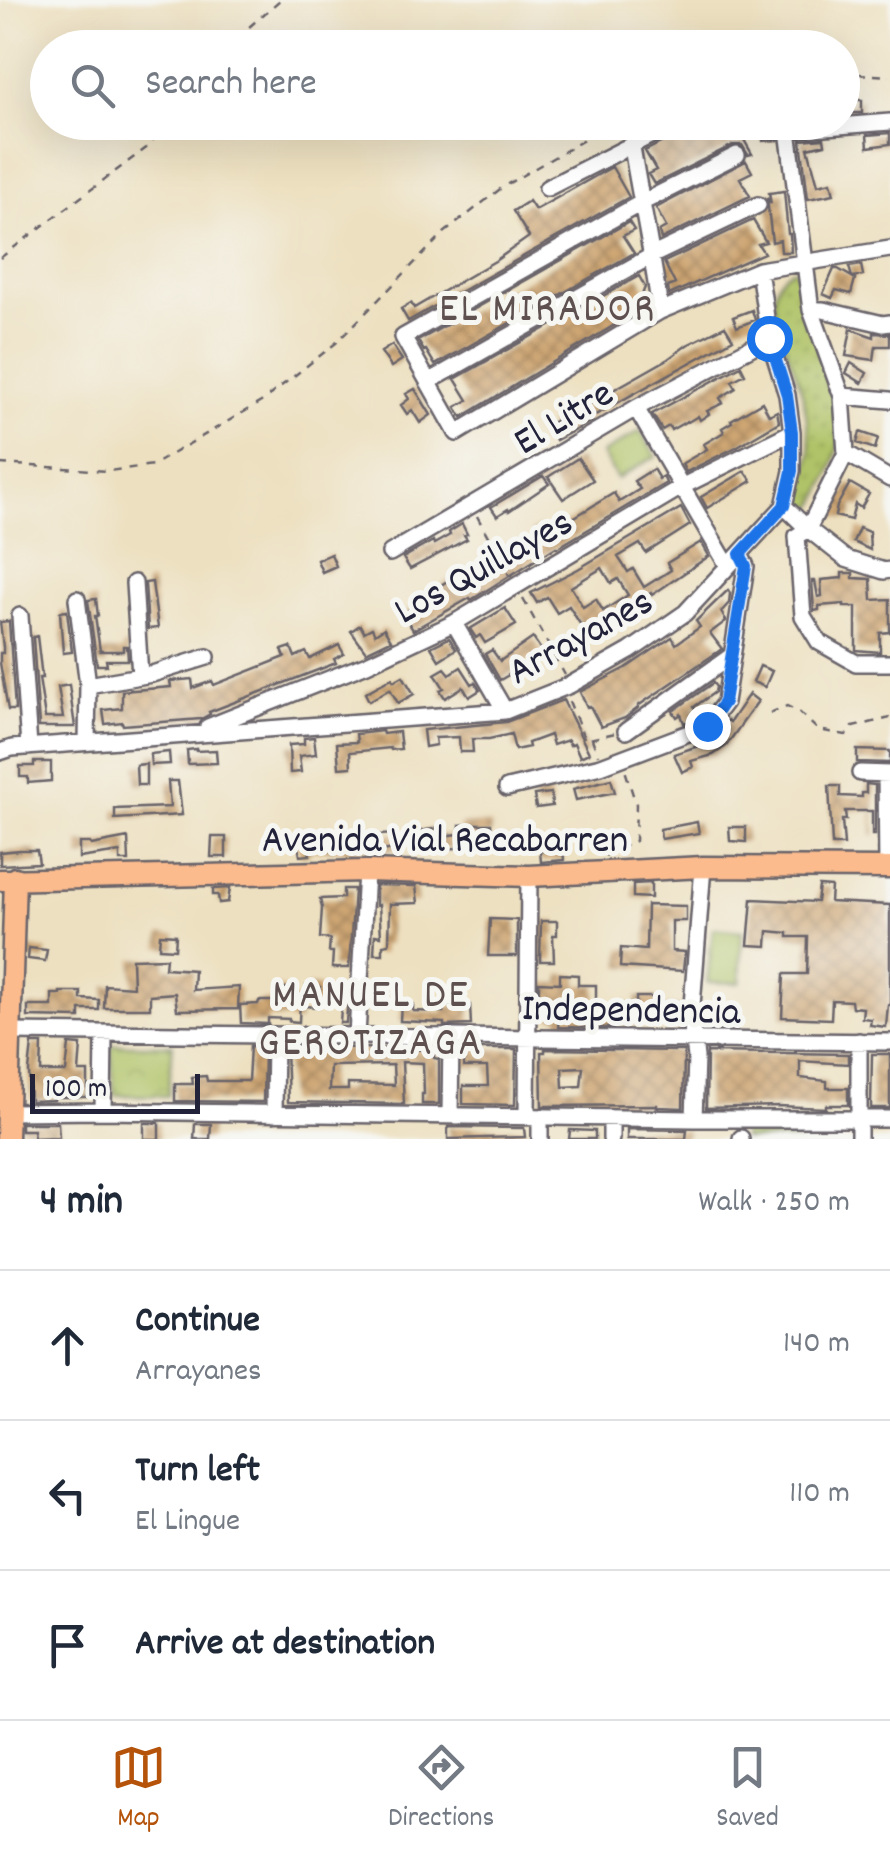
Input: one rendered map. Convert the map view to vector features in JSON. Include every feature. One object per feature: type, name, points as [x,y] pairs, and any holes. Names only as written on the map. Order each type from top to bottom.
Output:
[{"type":"main road","name":"Avenida Vial Recabarren","points":[[7,879],[366,870],[529,876],[703,867],[888,868]]},
{"type":"main road","points":[[7,879],[11,1032],[7,1139]]},
{"type":"street","points":[[860,123],[890,122]]},
{"type":"street","points":[[546,188],[645,140]]},
{"type":"street","points":[[789,140],[810,310],[842,396],[846,453],[808,530],[797,536],[803,616],[819,642],[836,654],[856,664],[890,663]]},
{"type":"street","points":[[632,147],[660,310]]},
{"type":"street","points":[[737,156],[641,203],[403,337],[458,432],[660,310],[759,270],[890,248]]},
{"type":"street","points":[[428,382],[653,255],[758,204]]},
{"type":"street","points":[[759,270],[769,338],[787,395],[792,432],[792,471],[784,506],[846,559],[890,570]]},
{"type":"street","points":[[810,310],[890,323]]},
{"type":"street","name":"El Litre","points":[[390,553],[636,408],[769,338]]},
{"type":"street","points":[[842,396],[890,400]]},
{"type":"street","points":[[506,788],[601,766],[707,726],[724,702],[746,566],[734,560],[636,408]]},
{"type":"street","name":"Los Quillayes","points":[[194,732],[368,664],[454,623],[683,486],[792,432]]},
{"type":"street","points":[[846,453],[890,479]]},
{"type":"street","name":"Arrayanes","points":[[0,752],[194,732],[505,711],[563,688],[630,651],[685,612],[784,506]]},
{"type":"street","points":[[134,584],[140,676]]},
{"type":"street","points":[[76,599],[88,685],[87,742]]},
{"type":"street","points":[[20,616],[29,746]]},
{"type":"street","points":[[454,623],[505,711]]},
{"type":"street","points":[[626,731],[731,656]]},
{"type":"street","points":[[88,685],[140,676],[206,657]]},
{"type":"street","points":[[860,773],[888,774],[888,868]]},
{"type":"street","points":[[694,1119],[696,1056],[692,1018],[703,867]]},
{"type":"street","points":[[357,1036],[366,870]]},
{"type":"street","points":[[529,876],[527,1038],[533,1117],[540,1139]]},
{"type":"street","name":"Independencia","points":[[11,1032],[890,1042]]},
{"type":"street","points":[[103,1111],[104,1034]]},
{"type":"street","points":[[274,1114],[275,1036]]},
{"type":"street","points":[[450,1115],[451,1037]]},
{"type":"street","points":[[859,1042],[860,1139]]},
{"type":"street","points":[[8,1112],[890,1119]]},
{"type":"street","points":[[611,1139],[612,1118]]},
{"type":"path","points":[[246,30],[280,0]]},
{"type":"path","points":[[860,74],[890,76]]},
{"type":"path","points":[[0,258],[153,140]]},
{"type":"path","points":[[0,464],[108,471],[153,465],[261,402],[336,344],[444,233],[504,186],[584,140]]},
{"type":"path","points":[[563,688],[585,740],[626,731]]},
{"type":"path","points":[[770,713],[787,706],[818,730],[846,735],[852,727],[890,718]]},
{"type":"path","points":[[592,738],[601,766]]},
{"type":"path","points":[[607,873],[605,856],[636,841],[636,804],[622,758]]},
{"type":"green space","points":[[791,270],[800,272],[820,333],[840,422],[833,466],[815,506],[807,508],[797,503],[810,452],[806,412],[774,307],[780,280]]},
{"type":"green space","points":[[640,431],[656,456],[617,479],[602,454]]},
{"type":"green space","points":[[713,928],[742,931],[740,983],[707,982]]},
{"type":"green space","points":[[111,1045],[173,1045],[168,1096],[114,1095]]},
{"type":"green space","points":[[830,1122],[830,1139],[743,1139],[742,1125]]},
{"type":"building","points":[[890,133],[890,144],[868,147],[867,135]]},
{"type":"building","points":[[667,140],[744,140],[752,154],[748,155],[742,145],[733,145],[654,184],[648,174],[656,170],[645,151]]},
{"type":"building","points":[[801,140],[824,140],[825,144],[808,148],[818,185],[831,182],[834,194],[808,199]]},
{"type":"building","points":[[746,161],[752,172],[740,178],[750,196],[661,239],[659,231],[666,227],[656,208]]},
{"type":"building","points":[[612,167],[629,197],[408,321],[401,309],[411,303],[414,308],[529,237],[513,211],[529,201],[535,210]]},
{"type":"building","points":[[784,191],[791,252],[781,252],[780,240],[772,242],[767,198],[771,204],[769,193]]},
{"type":"building","points":[[753,220],[766,242],[758,244],[764,253],[669,295],[668,287],[675,284],[664,262]]},
{"type":"building","points":[[629,222],[634,230],[623,236],[634,253],[435,365],[418,341]]},
{"type":"building","points":[[861,265],[863,275],[853,277],[851,294],[836,290],[832,298],[823,294],[834,269],[852,277],[849,267]]},
{"type":"building","points":[[639,276],[645,287],[635,299],[641,309],[462,417],[456,407],[468,400],[455,379]]},
{"type":"building","points":[[752,310],[755,320],[737,327],[733,317]]},
{"type":"building","points":[[725,326],[733,339],[556,440],[548,425]]},
{"type":"building","points":[[851,329],[874,337],[874,333],[890,334],[890,346],[876,346],[874,360],[846,356]]},
{"type":"building","points":[[392,345],[402,360],[391,367],[381,352]]},
{"type":"building","points":[[851,363],[867,373],[862,383],[846,373]]},
{"type":"building","points":[[741,366],[745,374],[732,381],[736,388],[720,398],[723,403],[707,411],[709,414],[700,420],[698,416],[671,430],[669,426],[662,430],[652,414]]},
{"type":"building","points":[[415,389],[431,415],[420,423],[412,410],[407,414],[401,405],[409,399],[406,394]]},
{"type":"building","points":[[762,402],[769,415],[777,411],[779,422],[686,472],[683,463],[707,449],[704,444],[724,432],[722,428],[731,420]]},
{"type":"building","points":[[860,432],[878,438],[875,449],[857,443]]},
{"type":"building","points":[[578,458],[593,480],[563,499],[548,477]]},
{"type":"building","points":[[653,469],[666,483],[471,600],[413,630],[403,614],[441,592],[438,587],[463,571],[470,582],[490,570],[484,560],[492,555],[501,569],[529,551],[525,545],[535,539],[531,532],[539,526],[545,535],[614,493],[619,502],[640,489],[634,481]]},
{"type":"building","points":[[745,471],[752,481],[707,508],[701,497]]},
{"type":"building","points":[[543,476],[549,484],[497,516],[491,507]]},
{"type":"building","points":[[850,483],[869,494],[861,508],[855,504],[851,520],[835,516]]},
{"type":"building","points":[[681,508],[690,525],[646,553],[640,544],[618,557],[628,572],[633,569],[644,587],[671,570],[667,563],[701,542],[709,556],[652,595],[585,632],[569,606],[557,613],[547,597],[537,603],[531,593]],"holes":[[[602,568],[611,583],[618,579],[628,595],[603,611],[596,599],[583,607],[571,587]]]},
{"type":"building","points":[[462,524],[467,539],[410,569],[403,558],[450,535]]},
{"type":"building","points":[[859,528],[869,532],[870,550],[853,542]]},
{"type":"building","points":[[331,554],[336,566],[322,572],[317,560]]},
{"type":"building","points":[[842,573],[871,579],[872,600],[890,599],[890,632],[880,633],[880,652],[856,650],[856,607],[819,606],[814,611],[812,581],[818,597],[822,596],[821,580],[842,578]]},
{"type":"building","points":[[152,582],[158,628],[148,629],[145,583]]},
{"type":"building","points":[[728,590],[729,603],[721,612],[726,621],[710,633],[722,649],[625,718],[601,727],[580,692],[626,668],[672,637],[676,644],[700,627],[696,621]]},
{"type":"building","points":[[96,599],[100,651],[123,651],[123,646],[127,646],[128,660],[106,660],[107,665],[97,665],[88,600]]},
{"type":"building","points":[[505,608],[516,625],[485,643],[480,635],[476,638],[470,629]]},
{"type":"building","points":[[67,611],[72,652],[63,653],[60,612]]},
{"type":"building","points":[[9,621],[15,710],[8,710],[0,663],[0,622]]},
{"type":"building","points":[[360,625],[364,632],[372,628],[375,634],[384,628],[391,640],[366,652],[351,631]]},
{"type":"building","points":[[37,636],[45,718],[63,718],[58,687],[69,685],[75,727],[39,727],[33,637]]},
{"type":"building","points":[[449,638],[456,649],[439,660],[431,647]]},
{"type":"building","points":[[533,638],[544,654],[500,680],[485,654],[492,650],[500,661]]},
{"type":"building","points":[[339,645],[344,654],[334,659],[336,663],[209,712],[201,719],[105,724],[103,710],[122,708],[122,691],[171,687],[170,681],[192,679],[193,688],[212,681],[214,685],[285,657],[282,650],[291,647],[295,657],[306,652],[310,659]]},
{"type":"building","points":[[760,666],[772,671],[765,687],[753,682]]},
{"type":"building","points":[[461,667],[480,690],[469,697],[463,687],[445,698],[435,674],[445,668],[450,674]]},
{"type":"building","points":[[403,676],[414,694],[398,703],[390,689],[369,701],[365,693]]},
{"type":"building","points":[[713,683],[715,692],[694,707],[699,717],[684,723],[681,714],[677,717],[673,711]]},
{"type":"building","points":[[749,694],[758,701],[726,746],[713,755],[691,761],[693,767],[682,772],[674,754],[710,742],[726,731],[721,728],[727,720],[730,722]]},
{"type":"building","points":[[563,700],[589,753],[580,757],[574,743],[570,745],[568,740],[553,745],[550,735],[515,750],[511,734],[472,739],[473,752],[460,752],[459,737],[435,738],[436,745],[425,747],[423,730],[506,722]]},
{"type":"building","points":[[399,732],[401,749],[350,752],[351,767],[339,768],[337,743],[357,742],[356,734]]},
{"type":"building","points":[[314,737],[316,754],[299,756],[301,772],[290,773],[289,745],[304,744],[304,738]]},
{"type":"building","points":[[187,750],[216,750],[217,763],[188,764]]},
{"type":"building","points":[[857,750],[890,751],[890,763],[857,762]]},
{"type":"building","points":[[169,752],[170,764],[151,765],[150,754]]},
{"type":"building","points":[[34,762],[51,762],[51,781],[28,783],[28,777],[20,777],[20,766],[34,766]]},
{"type":"building","points":[[146,764],[146,785],[137,785],[136,765]]},
{"type":"building","points":[[611,779],[615,792],[576,800],[573,789]]},
{"type":"building","points":[[168,781],[178,781],[182,815],[115,819],[115,809],[170,807]]},
{"type":"building","points":[[866,784],[875,785],[875,835],[872,811],[845,811],[844,845],[832,845],[829,786],[840,786],[840,796],[862,797]]},
{"type":"building","points":[[551,793],[552,806],[536,808],[534,795]]},
{"type":"building","points":[[697,822],[699,833],[661,839],[660,829]]},
{"type":"building","points":[[491,824],[492,835],[476,836],[476,847],[420,850],[419,831],[440,828],[440,836],[459,834],[460,825]]},
{"type":"building","points":[[729,827],[746,827],[746,842],[730,841]]},
{"type":"building","points":[[394,834],[396,849],[309,851],[310,855],[300,856],[297,839],[322,835]]},
{"type":"building","points":[[212,837],[226,837],[226,857],[211,857]]},
{"type":"building","points":[[128,838],[129,861],[120,861],[120,852],[79,858],[79,843],[91,845]]},
{"type":"building","points":[[37,850],[39,863],[0,865],[0,852]]},
{"type":"building","points":[[563,850],[564,860],[541,862],[540,851]]},
{"type":"building","points":[[651,883],[651,898],[633,897],[633,884]]},
{"type":"building","points":[[376,885],[416,886],[418,903],[390,904],[389,944],[383,945],[383,954],[374,954],[375,935],[381,936]]},
{"type":"building","points":[[819,886],[831,887],[830,902],[890,905],[890,1005],[886,1027],[870,1025],[871,1019],[862,1018],[863,1008],[852,1007],[851,1001],[832,1000],[831,1019],[782,1017],[784,974],[807,974],[808,937],[768,931],[767,946],[748,945],[752,899],[817,902]]},
{"type":"building","points":[[230,888],[228,902],[219,903],[213,889]]},
{"type":"building","points":[[343,889],[354,889],[349,968],[332,968],[330,939],[320,938],[320,899],[343,898]]},
{"type":"building","points":[[647,905],[686,906],[686,921],[672,921],[672,951],[685,952],[683,971],[620,967],[621,948],[646,950]]},
{"type":"building","points":[[490,919],[517,920],[517,956],[488,956]]},
{"type":"building","points":[[541,921],[557,921],[554,961],[540,961]]},
{"type":"building","points":[[160,934],[176,935],[175,949],[159,948]]},
{"type":"building","points":[[29,948],[47,950],[45,961],[28,959]]},
{"type":"building","points":[[166,958],[165,968],[194,970],[193,990],[239,987],[238,1009],[177,1010],[175,993],[150,995],[150,1008],[104,1008],[105,985],[133,987],[132,959]]},
{"type":"building","points":[[560,974],[578,975],[578,985],[596,985],[596,1015],[614,1016],[613,1028],[558,1027],[559,1018],[539,1016],[539,982],[560,983]]},
{"type":"building","points":[[306,986],[320,987],[319,1007],[304,1006]]},
{"type":"building","points":[[275,987],[286,988],[286,999],[300,999],[299,1022],[268,1018],[268,1024],[241,1023],[240,1005],[275,1001]]},
{"type":"building","points":[[81,992],[81,999],[99,1000],[99,1010],[80,1010],[80,1018],[28,1017],[28,1006],[52,1006],[52,994]]},
{"type":"building","points":[[342,994],[348,994],[346,1023],[340,1023]]},
{"type":"building","points":[[636,997],[656,997],[656,1008],[680,1006],[680,1021],[623,1024],[622,1004],[636,1004]]},
{"type":"building","points":[[401,1003],[413,1004],[413,1011],[443,1012],[443,1006],[470,1005],[471,1025],[400,1021]]},
{"type":"building","points":[[32,1044],[42,1044],[41,1072],[66,1072],[69,1044],[81,1045],[79,1072],[88,1072],[88,1097],[30,1101]]},
{"type":"building","points":[[250,1046],[264,1046],[263,1102],[175,1101],[175,1084],[193,1084],[192,1077],[248,1081]]},
{"type":"building","points":[[286,1046],[434,1050],[434,1058],[439,1059],[439,1104],[422,1104],[423,1063],[402,1062],[404,1104],[288,1102]],"holes":[[[393,1065],[394,1085],[348,1084],[348,1090],[329,1090],[330,1066]]]},
{"type":"building","points":[[464,1049],[516,1049],[515,1105],[463,1104],[463,1086],[488,1086],[487,1067],[464,1067]]},
{"type":"building","points":[[684,1051],[683,1108],[542,1106],[541,1052]],"holes":[[[583,1067],[581,1086],[563,1087],[562,1068]]]},
{"type":"building","points":[[707,1052],[848,1054],[848,1064],[800,1061],[800,1078],[827,1081],[827,1088],[848,1088],[848,1105],[706,1108]]},
{"type":"building","points":[[872,1054],[890,1054],[890,1108],[871,1108]]},
{"type":"building","points":[[21,1123],[58,1123],[59,1137],[34,1138],[33,1130],[21,1130]]},
{"type":"building","points":[[144,1123],[159,1123],[159,1139],[144,1139]]},
{"type":"building","points":[[195,1124],[211,1124],[210,1139],[194,1139]]},
{"type":"building","points":[[448,1127],[524,1128],[525,1137],[448,1139]]},
{"type":"building","points":[[627,1129],[687,1130],[686,1139],[627,1139]]},
{"type":"building","points":[[570,1130],[595,1131],[595,1139],[569,1139]]},
{"type":"district","name":"EL MIRADOR","points":[[548,305]]},
{"type":"district","name":"MANUEL DE GEROTIZAGA","points":[[371,1015]]},
{"type":"route","points":[[707,726],[724,702],[746,566],[740,554],[784,506],[792,471],[787,395],[769,338]]}]
